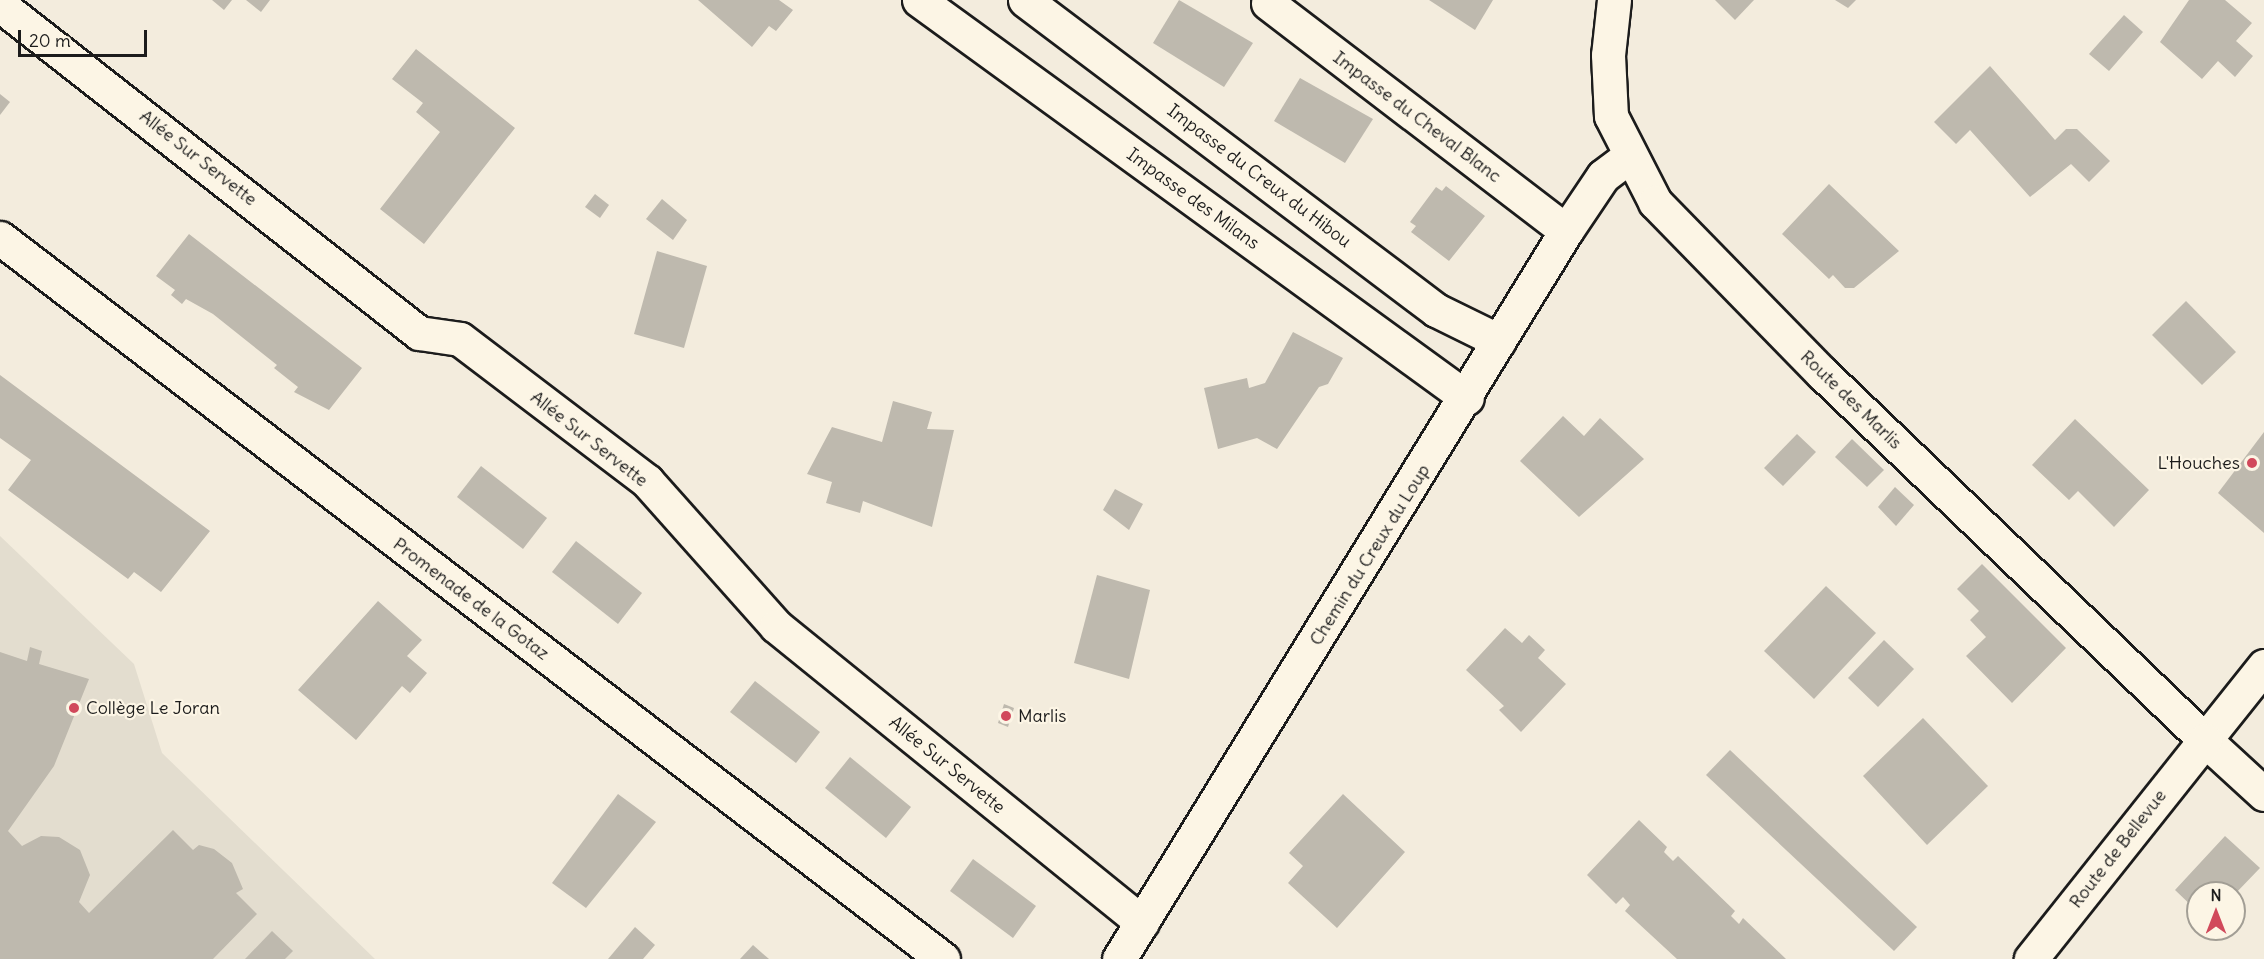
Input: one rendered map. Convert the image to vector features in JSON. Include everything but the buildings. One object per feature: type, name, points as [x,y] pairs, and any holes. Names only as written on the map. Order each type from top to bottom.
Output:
[{"type":"street","name":"Impasse des Milans","points":[[919,0],[1467,398]]},
{"type":"street","name":"Impasse du Creux du Hibou","points":[[1025,0],[1436,310],[1499,341]]},
{"type":"street","name":"Route des Marlis","points":[[1614,0],[1608,55],[1611,116],[1628,157],[1655,202],[1822,373],[2264,794]]},
{"type":"street","name":"Impasse du Cheval Blanc","points":[[1268,3],[1566,231]]},
{"type":"street","name":"Allée Sur Servette","points":[[0,5],[419,333],[460,339],[647,481],[776,626],[1142,922]]},
{"type":"street","name":"Chemin du Creux du Loup","points":[[1119,959],[1467,398],[1566,231],[1603,176],[1628,157]]},
{"type":"street","name":"Promenade de la Gotaz","points":[[0,238],[943,959]]},
{"type":"street","name":"Route de Bellevue","points":[[2031,959],[2264,666]]},
{"type":"shaded area","name":"Collège Le Joran","points":[[0,536],[134,664],[162,753],[375,959],[0,959]]},
{"type":"place","name":"L'Houches","points":[[2252,463]]},
{"type":"place","name":"Collège Le Joran","points":[[74,708]]},
{"type":"place","name":"Marlis","points":[[1006,716]]}]
